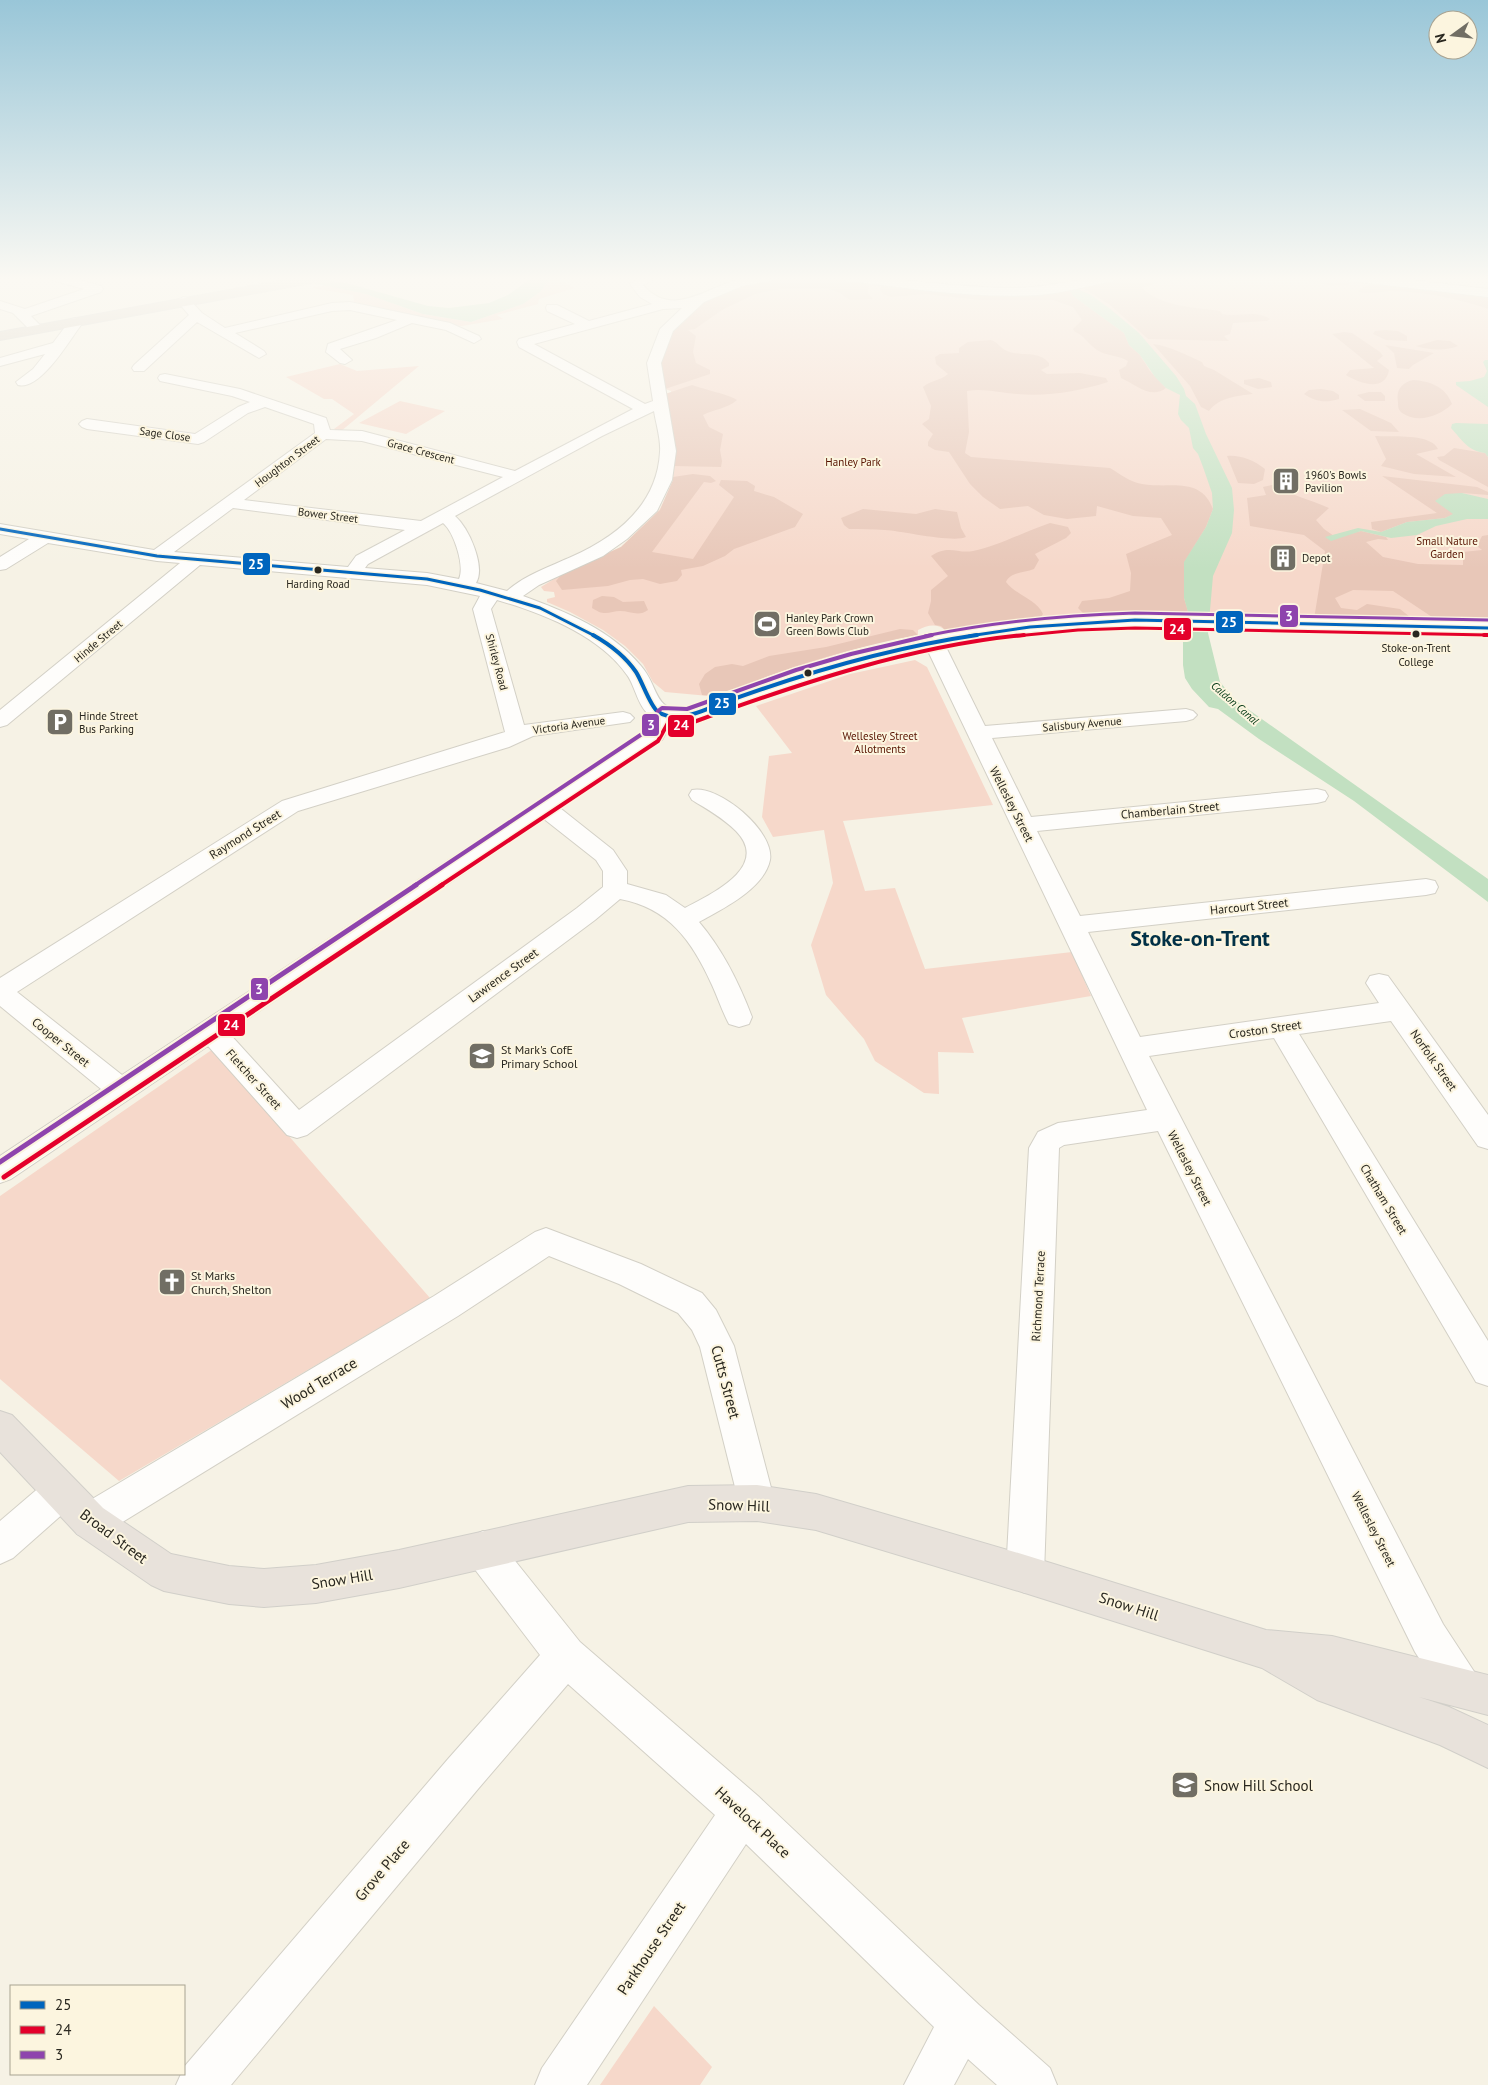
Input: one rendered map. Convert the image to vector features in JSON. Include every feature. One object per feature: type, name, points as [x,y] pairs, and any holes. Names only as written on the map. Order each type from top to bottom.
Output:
[{"type":"main road","name":"Broad Street","points":[[0,1427],[90,1521],[164,1572],[229,1585]]},
{"type":"main road","name":"Snow Hill","points":[[229,1585],[264,1588],[316,1584],[399,1569],[688,1504],[757,1503],[816,1512],[1025,1574],[1266,1650],[1331,1686],[1449,1728],[1488,1746]]},
{"type":"main road","name":"Snow Hill","points":[[1266,1650],[1332,1656],[1474,1691]]},
{"type":"street","points":[[23,382],[35,374]]},
{"type":"street","points":[[586,374],[652,407]]},
{"type":"street","points":[[0,529],[157,556],[427,579],[463,585],[501,584],[524,586],[597,552],[621,535],[651,507],[664,480],[668,451],[652,407],[653,374]]},
{"type":"street","name":"Houghton Street","points":[[157,556],[322,434],[321,421],[235,392],[165,378]]},
{"type":"street","name":"Sage Close","points":[[87,424],[198,439],[243,410],[264,402]]},
{"type":"street","points":[[353,572],[362,560],[518,476],[652,407]]},
{"type":"street","points":[[114,427],[128,418]]},
{"type":"street","name":"Grace Crescent","points":[[322,434],[362,436],[518,476]]},
{"type":"street","name":"Bower Street","points":[[231,503],[425,527]]},
{"type":"street","points":[[445,517],[454,523],[463,541],[470,572],[469,579],[463,585]]},
{"type":"street","points":[[0,565],[45,538]]},
{"type":"street","name":"Hinde Street","points":[[0,721],[195,560]]},
{"type":"street","points":[[501,584],[607,644],[636,672],[652,706],[664,715],[679,718],[808,673],[895,649],[998,631],[1080,622],[1179,621],[1488,628]]},
{"type":"street","name":"Shirley Road","points":[[501,584],[484,603],[482,609],[516,735]]},
{"type":"street","name":"Wellesley Street","points":[[934,642],[977,734],[1166,1119],[1430,1638],[1474,1691]]},
{"type":"street","points":[[0,1171],[654,735],[664,715]]},
{"type":"street","name":"Salisbury Avenue","points":[[977,734],[1186,715]]},
{"type":"street","name":"Victoria Avenue","points":[[516,735],[528,730],[623,718]]},
{"type":"street","name":"Raymond Street","points":[[0,991],[290,806],[501,742],[516,735]]},
{"type":"street","points":[[682,920],[730,893],[749,878],[756,866],[759,850],[750,831],[700,795]]},
{"type":"street","name":"Chamberlain Street","points":[[1023,825],[1317,796]]},
{"type":"street","points":[[544,807],[605,855],[615,871],[615,890],[636,894],[662,904],[682,920],[713,959],[739,1017]]},
{"type":"street","name":"Harcourt Street","points":[[1072,925],[1426,887]]},
{"type":"street","name":"Lawrence Street","points":[[297,1127],[578,920],[615,890]]},
{"type":"street","name":"Norfolk Street","points":[[1379,983],[1488,1138]]},
{"type":"street","name":"Cooper Street","points":[[0,991],[122,1091]]},
{"type":"street","name":"Croston Street","points":[[1131,1048],[1398,1010]]},
{"type":"street","name":"Chatham Street","points":[[1280,1026],[1488,1371]]},
{"type":"street","name":"Fletcher Street","points":[[211,1031],[297,1127]]},
{"type":"street","name":"Richmond Terrace","points":[[1025,1574],[1044,1148],[1048,1140],[1058,1134],[1166,1119]]},
{"type":"street","name":"Cutts Street","points":[[546,1241],[630,1274],[690,1303],[704,1320],[717,1346],[757,1503]]},
{"type":"street","name":"Wood Terrace","points":[[90,1521],[437,1311],[546,1241]]},
{"type":"street","points":[[0,1545],[61,1492]]},
{"type":"street","name":"Havelock Place","points":[[483,1550],[566,1656],[743,1811],[962,2022],[1033,2085]]},
{"type":"street","name":"Grove Place","points":[[200,2085],[463,1774],[566,1656]]},
{"type":"street","name":"Parkhouse Street","points":[[559,2085],[743,1811]]},
{"type":"street","points":[[928,2085],[962,2022]]},
{"type":"green space","points":[[297,374],[409,374],[340,432],[334,429],[354,414],[332,399],[324,399],[286,377]]},
{"type":"green space","name":"Hanley Park","points":[[666,374],[1488,374],[1488,622],[1234,617],[1113,612],[945,630],[939,626],[932,626],[918,630],[918,635],[879,642],[838,654],[771,675],[719,695],[709,696],[665,692],[653,682],[643,664],[625,646],[603,630],[547,602],[547,599],[555,597],[554,592],[544,591],[541,587],[562,574],[621,547],[660,509],[673,480],[671,391],[665,389]]},
{"type":"green space","points":[[400,401],[445,411],[406,434],[359,423]]},
{"type":"green space","name":"Wellesley Street Allotments","points":[[915,660],[927,667],[993,805],[843,821],[865,891],[895,888],[925,969],[1072,952],[1091,996],[962,1018],[974,1053],[938,1052],[939,1094],[924,1093],[875,1061],[864,1039],[826,995],[811,945],[833,883],[824,830],[773,837],[762,817],[769,756],[792,753],[756,706],[850,674]]},
{"type":"green space","points":[[213,1049],[430,1298],[119,1481],[0,1379],[0,1196]]},
{"type":"green space","points":[[654,2006],[712,2067],[700,2085],[600,2085]]},
{"type":"shaded area","points":[[662,374],[709,374],[665,389]]},
{"type":"shaded area","points":[[948,374],[1087,374],[1106,378],[1108,382],[1075,391],[1052,394],[1028,395],[986,390],[967,391],[969,432],[965,453],[971,457],[1110,468],[1125,478],[1138,483],[1184,486],[1200,492],[1213,509],[1206,527],[1184,563],[1184,598],[1189,615],[1113,612],[1084,614],[1078,608],[1082,601],[1109,598],[1130,591],[1131,573],[1126,554],[1172,535],[1161,518],[1133,516],[1097,506],[1096,516],[1067,519],[1044,515],[1028,506],[1000,509],[983,497],[970,484],[949,452],[935,450],[928,446],[928,442],[933,434],[922,424],[929,419],[931,406],[923,387]]},
{"type":"shaded area","points":[[1120,374],[1153,374],[1166,388],[1160,391],[1149,392],[1121,378]]},
{"type":"shaded area","points":[[1180,374],[1221,374],[1253,394],[1223,400],[1209,411],[1201,407],[1190,386]]},
{"type":"shaded area","points":[[1388,374],[1382,382],[1377,384],[1364,383],[1346,375]]},
{"type":"shaded area","points":[[1259,378],[1271,382],[1272,387],[1258,389],[1244,384],[1244,380]]},
{"type":"shaded area","points":[[1413,380],[1425,382],[1442,389],[1452,404],[1441,412],[1429,417],[1415,418],[1402,413],[1398,406],[1400,388],[1405,383]]},
{"type":"shaded area","points":[[692,385],[737,400],[703,415],[709,427],[723,434],[720,450],[721,467],[673,466],[665,394]]},
{"type":"shaded area","points":[[1309,390],[1333,391],[1339,395],[1339,399],[1321,401],[1304,394]]},
{"type":"shaded area","points":[[1381,392],[1385,396],[1385,401],[1365,401],[1357,395]]},
{"type":"shaded area","points":[[1360,409],[1391,423],[1399,432],[1371,431],[1342,410]]},
{"type":"shaded area","points":[[1375,436],[1410,437],[1427,440],[1438,449],[1416,454],[1456,477],[1414,474],[1381,466],[1386,459]]},
{"type":"shaded area","points":[[1454,448],[1485,453],[1488,457],[1488,487],[1439,460],[1437,457],[1444,456]]},
{"type":"shaded area","points":[[1227,456],[1242,457],[1265,469],[1263,480],[1254,484],[1238,483]]},
{"type":"shaded area","points":[[693,474],[710,476],[716,481],[711,483],[704,482],[652,552],[693,559],[734,497],[719,485],[721,480],[747,481],[755,486],[754,491],[774,497],[803,514],[795,527],[734,549],[725,556],[703,566],[681,570],[682,575],[677,581],[660,584],[643,579],[630,580],[608,586],[562,590],[556,581],[562,574],[621,547],[660,510],[673,477]]},
{"type":"shaded area","points":[[1382,476],[1477,487],[1488,492],[1488,495],[1462,493],[1454,514],[1445,518],[1407,522],[1381,532],[1372,529],[1371,522],[1437,513]]},
{"type":"shaded area","points":[[1276,484],[1294,495],[1329,508],[1316,520],[1334,536],[1361,531],[1386,537],[1388,540],[1378,539],[1366,542],[1383,557],[1418,564],[1463,565],[1463,552],[1482,550],[1477,546],[1482,536],[1488,535],[1488,622],[1438,621],[1393,591],[1353,590],[1335,598],[1341,608],[1357,610],[1367,604],[1400,609],[1415,621],[1314,619],[1325,551],[1304,535],[1250,526],[1247,498],[1266,495],[1263,487]]},
{"type":"shaded area","points":[[863,509],[916,514],[935,509],[957,512],[961,528],[966,537],[950,539],[885,530],[849,529],[844,525],[841,518]]},
{"type":"shaded area","points":[[1050,523],[1068,527],[1071,533],[1066,538],[1035,554],[1039,560],[1034,569],[1011,576],[1006,582],[1040,609],[1043,614],[1040,618],[945,630],[941,626],[935,625],[928,613],[931,590],[948,576],[931,556],[937,552],[948,550],[967,552],[983,549]]},
{"type":"shaded area","points":[[602,596],[614,597],[623,602],[644,601],[648,610],[641,613],[620,611],[602,613],[592,608],[593,600]]},
{"type":"shaded area","points":[[900,629],[913,630],[918,635],[825,657],[771,675],[729,692],[702,695],[699,684],[705,674],[715,667],[732,664],[743,666],[769,656],[826,647]]},
{"type":"water","name":"Caldon Canal","points":[[1153,374],[1175,374],[1176,376],[1186,396],[1195,404],[1206,434],[1232,488],[1234,510],[1232,533],[1213,576],[1208,633],[1220,682],[1235,700],[1488,879],[1488,902],[1354,801],[1259,739],[1218,709],[1209,707],[1192,689],[1185,678],[1183,634],[1188,612],[1184,598],[1184,562],[1206,527],[1213,509],[1212,493],[1198,454],[1193,448],[1189,428],[1178,414],[1180,395],[1166,388]]},
{"type":"water","points":[[1488,374],[1488,407],[1456,385],[1456,382],[1484,377]]},
{"type":"water","points":[[1452,424],[1488,424],[1488,457],[1485,453],[1474,450],[1462,441],[1451,428]]},
{"type":"water","points":[[1462,493],[1488,499],[1488,519],[1467,519],[1436,526],[1417,535],[1391,538],[1361,531],[1331,541],[1325,537],[1358,528],[1381,532],[1407,522],[1445,518],[1453,514],[1435,501],[1445,494]]},
{"type":"transit line","name":"25","points":[[0,529],[157,556],[427,579],[480,590],[540,608],[595,636],[618,652],[635,671],[657,711],[672,717],[689,716],[783,681],[832,666],[930,642],[1030,627],[1135,620],[1488,628]]},
{"type":"transit line","name":"3","points":[[0,1162],[648,730],[658,711],[662,708],[687,709],[796,670],[906,640],[1020,620],[1077,615],[1135,613],[1488,620]]},
{"type":"transit line","name":"24","points":[[4,1177],[658,741],[668,723],[679,726],[691,723],[799,685],[909,655],[1021,635],[1135,628],[1488,635]]},
{"type":"place","name":"1960's Bowls Pavilion","points":[[1286,481]]},
{"type":"place","name":"Depot","points":[[1283,558]]},
{"type":"place","name":"Harding Road","points":[[318,570]]},
{"type":"place","name":"Hanley Park Crown Green Bowls Club","points":[[767,624]]},
{"type":"place","name":"Stoke-on-Trent College","points":[[1416,634]]},
{"type":"place","name":"Hinde Street Bus Parking","points":[[60,722]]},
{"type":"place","name":"St Mark's CofE Primary School","points":[[482,1056]]},
{"type":"place","name":"St Marks Church, Shelton","points":[[172,1282]]},
{"type":"place","name":"Snow Hill School","points":[[1185,1785]]},
{"type":"district","name":"Stoke-on-Trent","points":[[1200,938]]},
{"type":"park label","name":"Small Nature Garden","points":[[1447,547]]}]
